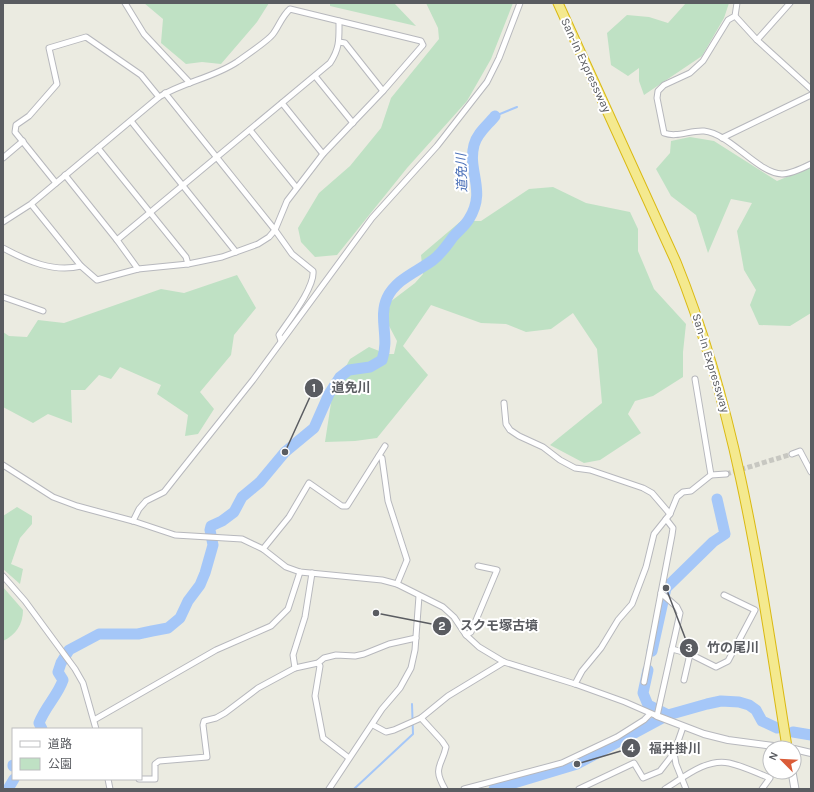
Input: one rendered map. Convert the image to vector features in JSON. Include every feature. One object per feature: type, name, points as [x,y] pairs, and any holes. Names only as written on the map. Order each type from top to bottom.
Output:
[{"type":"highway","name":"San-In Expressway","points":[[558,3],[676,262],[692,300],[706,343],[725,406],[754,541],[789,740]]},
{"type":"street","points":[[125,3],[144,34],[190,83]]},
{"type":"street","points":[[133,521],[139,509],[146,501],[164,492],[281,341],[372,218],[437,146],[487,82],[499,58],[520,3]]},
{"type":"street","points":[[737,3],[735,16],[756,40],[811,89]]},
{"type":"street","points":[[756,40],[790,3]]},
{"type":"street","points":[[3,222],[31,204],[159,97],[175,87],[221,71],[236,63],[272,35],[284,14],[290,9],[421,41],[423,45],[383,91],[323,154],[296,187],[287,201],[275,230],[269,237],[258,244],[222,257],[188,264],[138,269],[97,280],[81,266],[31,204]]},
{"type":"street","points":[[735,16],[728,20],[703,61],[690,73],[664,85],[658,91],[657,98],[664,133],[670,136],[704,131],[722,138],[765,168],[781,174],[811,164]]},
{"type":"street","points":[[117,240],[330,63],[337,53],[339,42],[339,21]]},
{"type":"street","points":[[56,183],[15,132],[16,125],[28,116],[57,84],[49,48],[86,37],[141,75],[159,97]]},
{"type":"street","points":[[339,42],[345,43],[383,91]]},
{"type":"street","points":[[315,76],[353,123]]},
{"type":"street","points":[[165,93],[275,230],[292,254],[312,271],[314,278],[279,335],[281,341]]},
{"type":"street","points":[[722,138],[811,95]]},
{"type":"street","points":[[282,102],[323,154]]},
{"type":"street","points":[[131,121],[236,252]]},
{"type":"street","points":[[250,130],[296,187]]},
{"type":"street","points":[[3,158],[23,141]]},
{"type":"street","points":[[98,148],[186,257],[188,264]]},
{"type":"street","points":[[65,176],[117,240],[138,269]]},
{"type":"street","points":[[3,248],[33,262],[53,268],[73,268],[81,266]]},
{"type":"street","points":[[3,297],[43,311]]},
{"type":"street","points":[[695,379],[711,475]]},
{"type":"street","points":[[504,403],[506,424],[510,430],[519,436],[543,447],[560,460],[575,468],[590,470],[643,488],[652,493],[668,517],[673,528],[672,535],[644,682]]},
{"type":"street","points":[[263,549],[289,517],[309,482],[342,506],[347,506],[385,446]]},
{"type":"street","points":[[792,454],[800,450],[811,472]]},
{"type":"street","points":[[379,456],[382,458],[388,501],[407,560],[397,584]]},
{"type":"street","points":[[3,464],[65,502],[133,521],[175,536],[242,539],[263,549],[286,567],[300,572],[382,580],[397,584],[443,608],[454,617],[466,635],[479,647],[504,662],[575,684],[625,702],[683,727],[728,740],[762,744]]},
{"type":"street","points":[[575,684],[582,671],[601,648],[618,620],[632,604],[646,567],[654,534],[659,525],[668,517],[677,497],[683,492],[691,491],[711,475],[726,474]]},
{"type":"street","points":[[466,635],[471,632],[497,570],[478,566]]},
{"type":"street","points":[[94,720],[216,650],[271,626],[288,609],[300,572]]},
{"type":"street","points":[[295,668],[293,655],[305,617],[312,573]]},
{"type":"street","points":[[3,576],[25,601],[75,669],[83,683],[96,728]]},
{"type":"street","points":[[657,716],[680,613],[677,607],[661,593]]},
{"type":"street","points":[[672,649],[690,654],[716,667],[728,661],[755,610],[724,595]]},
{"type":"street","points":[[329,789],[349,758],[373,726],[382,709],[400,688],[411,668],[416,638],[419,596]]},
{"type":"street","points":[[142,779],[155,779],[155,764],[158,761],[207,757],[203,725],[204,721],[216,718],[225,713],[258,688],[278,676],[295,668],[318,663],[324,658],[336,655],[355,656],[389,644],[416,638]]},
{"type":"street","points":[[684,680],[690,654]]},
{"type":"street","points":[[373,726],[386,732],[421,718],[448,696],[504,662]]},
{"type":"street","points":[[318,663],[320,666],[315,696],[322,725],[323,738],[349,758]]},
{"type":"street","points":[[464,789],[562,763],[617,737],[644,720],[650,714]]},
{"type":"street","points":[[421,718],[446,747],[439,762],[438,770],[445,789]]},
{"type":"street","points":[[579,789],[634,762],[643,778],[660,771],[674,753],[683,727]]},
{"type":"street","points":[[674,753],[686,789]]},
{"type":"street","points":[[665,789],[681,777],[706,765],[719,762],[730,763],[770,778],[762,789]]},
{"type":"green space","points":[[144,3],[269,3],[257,22],[221,64],[202,62],[186,64],[161,43],[163,19]]},
{"type":"green space","points":[[330,3],[394,3],[416,26],[330,6]]},
{"type":"green space","points":[[426,3],[513,3],[491,59],[467,101],[407,168],[337,255],[315,257],[301,242],[298,228],[319,193],[350,166],[381,128],[391,98],[439,39],[438,28]]},
{"type":"green space","points":[[686,3],[729,3],[724,18],[702,56],[644,95],[639,81],[639,68],[628,76],[611,65],[607,33],[627,15],[649,17],[668,23]]},
{"type":"green space","points":[[690,137],[714,141],[777,181],[811,167],[811,313],[790,326],[759,325],[750,305],[756,290],[744,270],[737,231],[752,203],[731,199],[708,253],[696,215],[671,196],[656,169],[670,153],[671,141]]},
{"type":"green space","points":[[553,187],[586,203],[630,212],[638,229],[638,251],[654,289],[686,324],[683,352],[683,377],[653,396],[635,401],[628,414],[641,433],[600,460],[584,463],[550,445],[602,403],[597,349],[573,313],[551,329],[526,332],[506,324],[481,323],[431,305],[403,346],[428,375],[377,438],[355,441],[325,442],[333,390],[350,359],[369,347],[387,354],[394,354],[397,341],[387,322],[390,302],[415,283],[423,274],[421,255],[461,221],[481,221],[529,189]]},
{"type":"green space","points":[[237,275],[256,308],[234,335],[231,355],[200,392],[214,409],[198,434],[185,436],[188,415],[157,394],[161,385],[120,367],[111,379],[99,375],[85,390],[71,390],[72,423],[48,414],[33,423],[3,407],[3,332],[9,336],[27,337],[38,320],[64,323],[161,289],[184,293]]},
{"type":"green space","points":[[17,507],[32,516],[32,524],[20,538],[11,564],[23,569],[20,584],[3,569],[3,516]]},
{"type":"green space","points":[[3,587],[23,610],[23,615],[18,628],[12,636],[3,641]]},
{"type":"waterway","points":[[495,116],[517,107]]},
{"type":"waterway","name":"道免川","points":[[42,728],[39,723],[63,680],[58,672],[61,663],[69,650],[99,634],[138,634],[168,628],[180,618],[188,601],[200,585],[205,573],[213,545],[210,530],[211,526],[222,521],[234,512],[242,497],[260,482],[285,452],[314,428],[329,394],[340,377],[349,370],[370,367],[382,360],[385,344],[384,313],[387,298],[391,291],[407,276],[439,255],[469,219],[474,209],[477,190],[473,164],[475,141],[495,116]]},
{"type":"waterway","points":[[652,651],[666,588],[713,542],[725,534],[717,499]]},
{"type":"waterway","points":[[648,670],[643,693],[648,705],[668,715]]},
{"type":"waterway","points":[[494,789],[577,764],[668,715],[707,704],[721,701],[739,702],[749,705],[756,710],[762,721],[777,728]]},
{"type":"waterway","points":[[354,789],[413,734],[412,704]]},
{"type":"waterway","points":[[793,732],[811,735]]},
{"type":"waterway","name":"道免川","points":[[8,789],[13,780]]},
{"type":"tunnel","points":[[726,474],[792,454]]},
{"type":"place","name":"道免川","points":[[285,452]]},
{"type":"place","name":"竹の尾川","points":[[666,588]]},
{"type":"place","name":"スクモ塚古墳","points":[[376,613]]},
{"type":"place","name":"福井掛川","points":[[577,764]]}]
